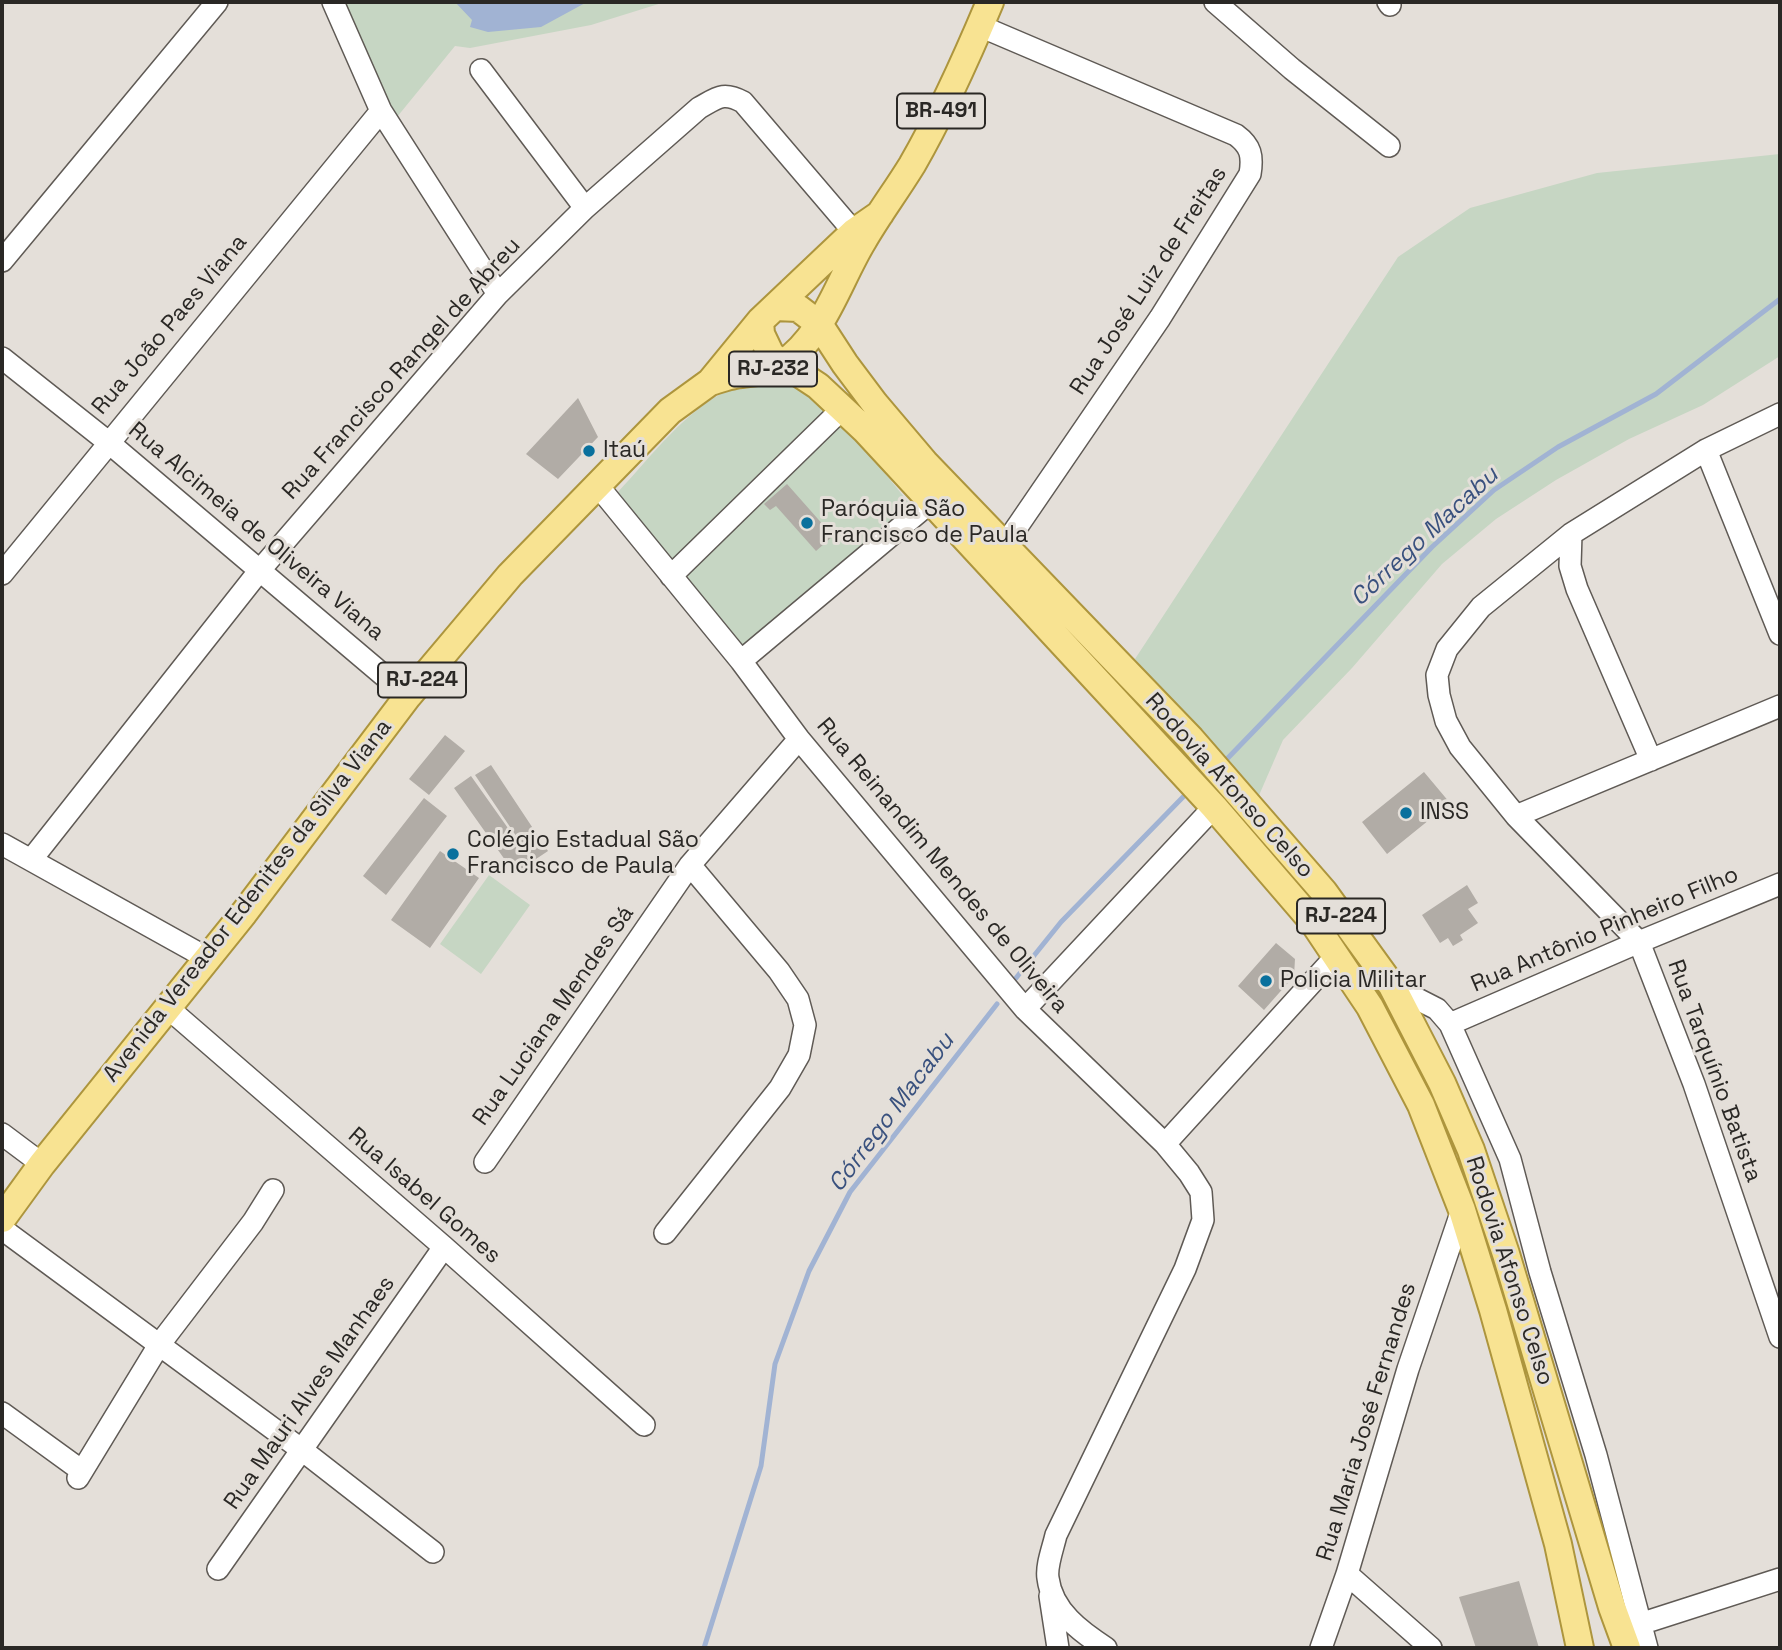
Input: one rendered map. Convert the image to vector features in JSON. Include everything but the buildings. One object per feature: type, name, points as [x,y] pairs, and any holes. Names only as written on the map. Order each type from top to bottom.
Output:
[{"type":"main road","name":"Avenida Vereador Edenites da Silva Viana","points":[[710,382],[771,369],[783,363],[802,345],[818,324],[861,243],[912,164],[945,103],[990,2]]},
{"type":"main road","name":"Avenida Vereador Edenites da Silva Viana","points":[[2,1219],[42,1164],[244,913],[408,696],[510,575],[670,411],[710,382],[768,314],[854,232],[880,214]]},
{"type":"main road","name":"Rodovia Afonso Celso","points":[[1580,1648],[1558,1544],[1493,1310],[1462,1210],[1421,1105],[1370,1007],[1313,922],[1214,807],[932,501],[842,409],[818,386],[771,355],[765,345],[768,314],[798,308],[818,324],[875,404],[925,463],[1191,739],[1324,892],[1392,986],[1442,1083],[1471,1150],[1506,1254],[1612,1607],[1627,1648]]},
{"type":"main road","points":[[1612,1607],[1644,1636]]},
{"type":"street","points":[[2,261],[217,2]]},
{"type":"street","points":[[333,2],[381,111],[498,294]]},
{"type":"street","points":[[1215,2],[1292,69],[1389,146]]},
{"type":"street","name":"Rua José Luiz de Freitas","points":[[980,26],[1236,135],[1247,143],[1253,158],[1250,174],[1160,318],[1004,546]]},
{"type":"street","points":[[481,70],[585,208]]},
{"type":"street","name":"Rua Francisco Rangel de Abreu","points":[[31,860],[260,570],[498,294],[585,208],[699,108],[721,96],[732,96],[743,102],[854,232]]},
{"type":"street","name":"Rua João Paes Viana","points":[[2,574],[381,111]]},
{"type":"street","name":"Rua Alcimeia de Oliveira Viana","points":[[2,358],[108,442],[408,696]]},
{"type":"street","points":[[671,576],[842,409]]},
{"type":"street","points":[[1639,942],[1517,816],[1460,747],[1446,721],[1438,695],[1437,675],[1447,649],[1481,607],[1571,534],[1706,450],[1780,414]]},
{"type":"street","points":[[1706,450],[1780,634]]},
{"type":"street","name":"Rua Reinandim Mendes de Oliveira","points":[[598,486],[741,661],[799,739],[1025,1009],[1165,1144],[1189,1172],[1201,1192],[1203,1220],[1185,1269],[1056,1535],[1048,1580],[1058,1648]]},
{"type":"street","points":[[741,661],[932,501]]},
{"type":"street","points":[[1571,534],[1570,566],[1577,589],[1651,760]]},
{"type":"street","points":[[1517,816],[1780,706]]},
{"type":"street","name":"Rua Luciana Mendes Sá","points":[[485,1162],[690,865],[799,739]]},
{"type":"street","points":[[1025,1009],[1214,807]]},
{"type":"street","points":[[2,844],[207,958]]},
{"type":"street","points":[[665,1233],[780,1088],[799,1055],[805,1026],[798,999],[779,971],[690,865]]},
{"type":"street","name":"Rua Antônio Pinheiro Filho","points":[[1450,1024],[1780,884]]},
{"type":"street","name":"Rua Tarquínio Batista","points":[[1639,942],[1693,1084],[1780,1337]]},
{"type":"street","points":[[1165,1144],[1337,956]]},
{"type":"street","points":[[1392,986],[1437,1009],[1450,1024],[1510,1159],[1532,1243],[1596,1455],[1644,1636],[1780,1579]]},
{"type":"street","name":"Rua Isabel Gomes","points":[[167,1008],[444,1247],[644,1425]]},
{"type":"street","points":[[2,1134],[42,1164]]},
{"type":"street","points":[[2,1413],[80,1475],[159,1345],[253,1222],[273,1190]]},
{"type":"street","name":"Rua Maria José Fernandes","points":[[1321,1648],[1347,1574],[1408,1369],[1462,1210]]},
{"type":"street","points":[[2,1229],[302,1450],[433,1552]]},
{"type":"street","points":[[1506,1254],[1532,1243]]},
{"type":"street","name":"Rua Mauri Alves Manhaes","points":[[218,1569],[444,1247]]},
{"type":"street","points":[[1347,1574],[1431,1648]]},
{"type":"street","points":[[1048,1580],[1057,1606],[1084,1634],[1106,1648]]},
{"type":"green space","points":[[339,2],[665,2],[591,25],[470,48],[455,46],[397,117],[388,109]]},
{"type":"green space","points":[[1780,154],[1780,356],[1703,405],[1629,439],[1556,480],[1496,519],[1442,564],[1352,668],[1283,740],[1257,800],[1135,659],[1398,257],[1470,208],[1597,173]]},
{"type":"green space","points":[[776,379],[799,385],[829,404],[913,508],[743,650],[618,492],[669,435],[713,398],[735,388]]},
{"type":"green space","points":[[489,875],[530,905],[481,974],[440,944]]},
{"type":"water","points":[[455,2],[587,2],[541,27],[488,32],[470,27],[472,20]]},
{"type":"waterway","name":"Córrego Macabu","points":[[1224,762],[1432,547],[1494,490],[1558,447],[1656,394],[1780,299]]},
{"type":"waterway","name":"Córrego Macabu","points":[[1012,983],[1061,922],[1184,796]]},
{"type":"waterway","name":"Córrego Macabu","points":[[704,1648],[761,1466],[775,1364],[809,1271],[850,1192],[997,1004]]},
{"type":"place","name":"Itaú","points":[[589,451]]},
{"type":"place","name":"Paróquia São Francisco de Paula","points":[[807,523]]},
{"type":"place","name":"INSS","points":[[1406,813]]},
{"type":"place","name":"Colégio Estadual São Francisco de Paula","points":[[453,854]]},
{"type":"place","name":"Policia Militar","points":[[1266,981]]}]
